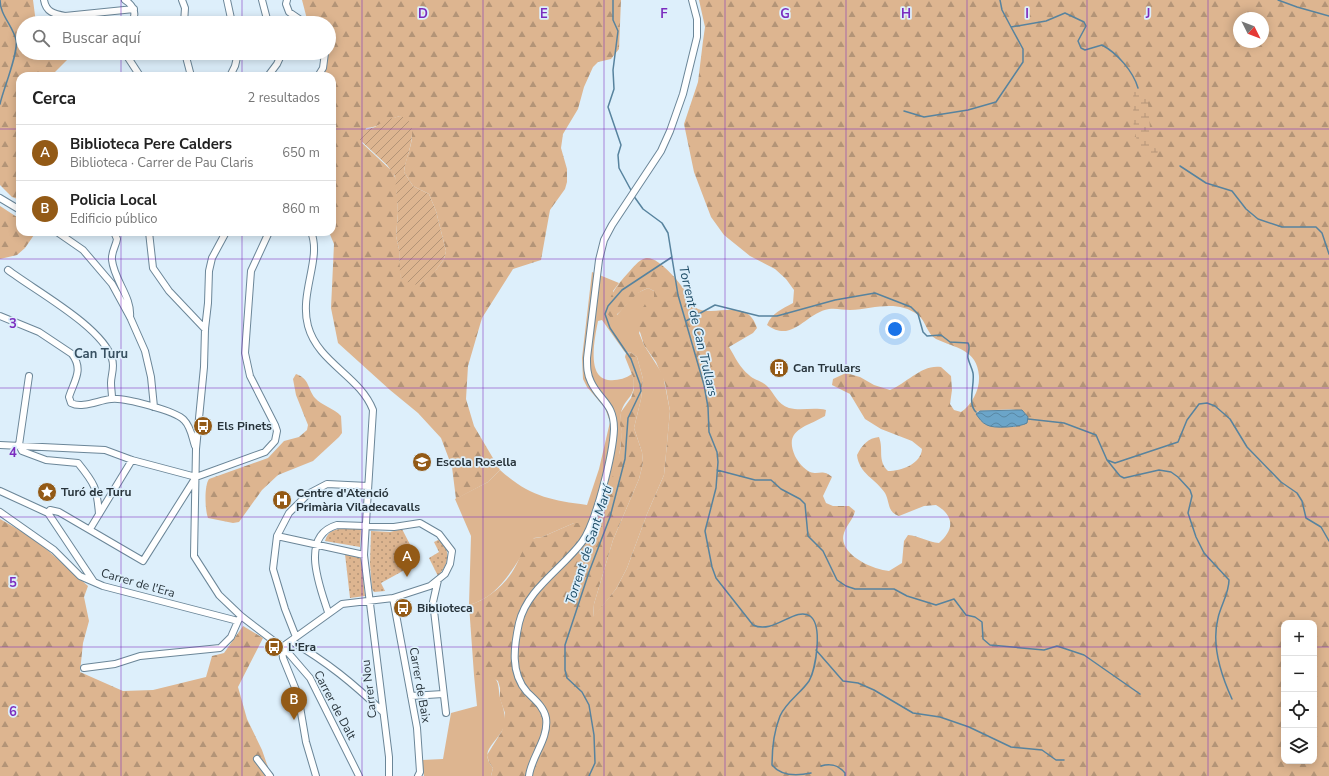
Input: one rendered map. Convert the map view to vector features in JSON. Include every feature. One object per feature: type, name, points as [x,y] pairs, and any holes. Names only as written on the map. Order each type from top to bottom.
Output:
[{"type":"street","points":[[44,0],[48,10],[54,14],[65,16],[134,9]]},
{"type":"street","points":[[125,0],[134,9],[135,16]]},
{"type":"street","points":[[182,0],[185,8],[184,16]]},
{"type":"street","points":[[227,0],[230,16]]},
{"type":"street","points":[[262,0],[266,16]]},
{"type":"street","points":[[287,0],[286,4],[289,12],[295,16]]},
{"type":"street","points":[[529,776],[544,736],[546,720],[542,708],[521,685],[516,675],[515,657],[519,624],[523,612],[532,597],[575,550],[586,535],[593,518],[611,453],[614,428],[611,410],[591,383],[587,372],[586,358],[601,250],[607,233],[650,168],[670,131],[696,45],[698,27],[692,0]]},
{"type":"street","points":[[130,60],[137,72]]},
{"type":"street","points":[[187,60],[190,72]]},
{"type":"street","points":[[232,72],[236,60]]},
{"type":"street","points":[[271,72],[279,60]]},
{"type":"street","points":[[320,72],[323,68],[324,60]]},
{"type":"street","points":[[0,198],[16,208]]},
{"type":"street","points":[[63,236],[83,250],[112,284],[130,317],[145,351],[151,377],[154,407]]},
{"type":"street","points":[[116,236],[117,238],[112,255],[112,263],[131,309],[130,317]]},
{"type":"street","points":[[149,236],[153,268],[168,291],[205,329]]},
{"type":"street","points":[[84,668],[115,664],[140,656],[220,648],[231,637],[239,618],[211,585],[194,556],[196,449],[204,367],[205,329],[211,263],[224,236]]},
{"type":"street","points":[[0,445],[105,450],[132,460],[196,477],[265,452],[275,440],[277,431],[250,376],[245,353],[251,272],[267,236]]},
{"type":"street","points":[[313,236],[315,241],[315,252],[305,306],[308,325],[313,340],[323,355],[364,394],[370,403],[372,410],[364,555],[370,599]]},
{"type":"street","points":[[8,270],[64,308],[100,339],[113,359],[114,368],[111,381],[112,398]]},
{"type":"street","points":[[0,316],[39,332],[72,354],[76,359],[79,370],[77,380],[68,397],[71,403],[78,405],[112,398],[154,407],[183,418],[188,425],[196,449]]},
{"type":"street","points":[[29,376],[19,445],[22,451],[46,460],[78,463],[98,492],[99,514]]},
{"type":"street","points":[[90,529],[132,460]]},
{"type":"street","points":[[48,513],[50,510],[55,510],[143,561],[196,477]]},
{"type":"street","points":[[368,486],[327,484],[308,494],[289,512],[277,536],[273,570],[293,639],[351,681],[383,712]]},
{"type":"street","points":[[0,491],[48,513],[94,582]]},
{"type":"street","name":"Carrer de l'Era","points":[[0,512],[54,550],[80,576],[138,596],[239,618]]},
{"type":"street","points":[[316,776],[306,742],[298,695],[283,658],[283,647],[328,612],[342,604],[370,599],[394,598],[430,586],[445,574],[450,564],[452,551],[446,541],[430,527],[420,522],[394,527],[332,526],[322,534],[317,546],[315,569],[328,612]]},
{"type":"street","points":[[277,536],[317,546],[364,555]]},
{"type":"street","points":[[438,580],[433,602],[446,713]]},
{"type":"street","name":"Carrer de Baix","points":[[394,598],[417,728],[420,772],[418,776]]},
{"type":"street","name":"Carrer Nou","points":[[370,599],[383,712],[390,757],[389,776]]},
{"type":"street","name":"Carrer de Dalt","points":[[239,618],[283,647],[310,678],[359,776]]},
{"type":"street","points":[[411,696],[443,694]]},
{"type":"street","points":[[257,759],[270,776]]},
{"type":"green space","points":[[0,0],[33,0],[35,16],[16,16],[16,60],[67,60],[55,72],[16,72],[16,198],[12,197],[0,185]]},
{"type":"green space","points":[[302,0],[621,0],[619,49],[611,59],[598,62],[593,67],[584,87],[578,109],[563,134],[561,148],[567,169],[567,182],[565,189],[550,210],[541,260],[513,269],[482,318],[468,366],[466,399],[474,426],[500,470],[488,482],[456,499],[452,467],[441,438],[418,413],[338,343],[331,308],[334,244],[331,236],[336,236],[336,72],[318,72],[322,65],[320,60],[336,60],[336,16],[306,16]],"holes":[[[400,116],[411,128],[411,142],[404,172],[413,186],[429,194],[436,211],[446,251],[444,259],[436,270],[420,284],[401,278],[399,249],[396,236],[398,213],[396,180],[393,172],[362,143],[366,128],[375,127]]]},
{"type":"green space","points":[[699,0],[1329,0],[1329,776],[491,776],[493,768],[487,755],[502,731],[505,713],[500,699],[500,688],[498,681],[489,675],[474,675],[469,605],[489,596],[506,581],[530,539],[542,537],[574,523],[596,523],[605,503],[620,451],[622,429],[620,425],[621,412],[631,398],[634,389],[633,377],[625,357],[626,353],[630,352],[637,357],[643,379],[641,399],[634,428],[642,452],[643,463],[639,479],[613,540],[594,604],[593,617],[616,589],[627,568],[647,514],[664,475],[670,411],[665,383],[656,362],[644,345],[636,319],[648,299],[654,298],[654,291],[648,288],[642,291],[636,295],[620,312],[611,318],[607,313],[609,301],[617,286],[641,260],[646,258],[651,259],[670,272],[681,285],[696,308],[706,311],[739,310],[746,313],[752,319],[757,328],[753,333],[729,347],[743,369],[751,377],[767,386],[782,404],[789,408],[826,410],[825,416],[804,426],[794,434],[792,447],[796,458],[801,465],[810,472],[826,473],[832,477],[823,496],[826,503],[833,506],[849,506],[855,511],[844,533],[843,541],[851,554],[858,560],[874,568],[889,571],[902,563],[904,541],[908,535],[939,543],[948,533],[950,528],[947,514],[936,505],[924,506],[899,516],[892,512],[887,496],[881,488],[864,472],[858,462],[857,455],[866,443],[879,437],[883,463],[888,471],[893,471],[910,466],[914,463],[921,454],[922,449],[912,441],[881,429],[865,419],[850,394],[832,385],[833,379],[846,373],[860,377],[874,385],[890,390],[927,368],[941,367],[951,376],[952,390],[950,404],[954,410],[961,412],[969,405],[977,391],[979,376],[974,360],[964,351],[933,337],[918,315],[902,307],[885,306],[850,310],[829,309],[813,316],[799,326],[784,331],[776,330],[767,325],[775,314],[793,303],[794,290],[786,279],[775,269],[750,256],[724,235],[711,217],[694,172],[684,124],[698,82],[705,27]],"holes":[[[1017,410],[1028,417],[1015,427],[994,427],[985,424],[976,414],[978,411]]]},
{"type":"green space","points":[[1133,91],[1147,91],[1151,141],[1158,152],[1151,160],[1144,153],[1136,137],[1133,119]]},
{"type":"green space","points":[[400,116],[407,120],[411,125],[412,132],[404,172],[413,186],[429,194],[436,211],[446,251],[444,259],[434,273],[420,284],[412,285],[401,278],[400,273],[399,249],[396,236],[398,213],[395,176],[387,165],[359,139],[362,131],[375,127],[386,120]]},
{"type":"green space","points":[[0,206],[16,216],[16,236],[33,236],[25,248],[17,255],[0,259]]},
{"type":"green space","points":[[592,272],[619,283],[613,291],[617,315],[635,294],[648,288],[654,291],[654,298],[639,333],[644,345],[663,375],[670,411],[664,475],[647,514],[627,568],[616,589],[593,618],[594,604],[613,540],[639,479],[643,463],[642,452],[634,428],[641,399],[643,379],[637,357],[630,352],[626,353],[602,320],[598,321],[594,346],[594,364],[597,372],[601,377],[608,380],[617,380],[632,374],[634,388],[621,413],[622,434],[616,468],[596,523],[574,523],[542,537],[534,538],[507,578],[491,594],[481,601],[469,605],[471,536],[455,499],[488,482],[500,470],[520,486],[530,491],[550,499],[587,505],[599,469],[610,422],[605,408],[587,387],[583,379],[582,358]]},
{"type":"green space","points":[[296,374],[304,378],[312,394],[318,401],[341,416],[342,433],[313,461],[278,475],[262,490],[239,522],[233,523],[208,518],[206,510],[206,487],[209,479],[268,458],[284,441],[299,437],[307,430],[308,425],[296,395],[293,379]]},
{"type":"green space","points":[[0,519],[35,539],[88,586],[84,597],[89,621],[83,643],[80,672],[123,691],[153,690],[206,677],[212,656],[224,653],[243,626],[263,638],[238,687],[247,719],[262,750],[271,776],[0,776]]},
{"type":"green space","points":[[347,528],[361,529],[360,547],[325,541],[330,532]]},
{"type":"green space","points":[[402,529],[419,562],[381,583],[385,591],[374,592],[372,589],[370,564],[371,531],[390,532]]},
{"type":"green space","points":[[440,539],[446,549],[447,558],[444,567],[438,576],[429,558],[439,552],[434,542]]},
{"type":"green space","points":[[345,554],[361,558],[365,596],[350,598]]},
{"type":"green space","points":[[486,674],[495,678],[497,681],[504,715],[504,727],[488,751],[488,760],[493,768],[491,776],[424,776],[422,760],[443,759],[451,713],[477,706],[474,675]]},
{"type":"water","points":[[1022,410],[1028,417],[1027,423],[1019,426],[990,426],[984,423],[976,414],[980,411]]},
{"type":"waterway","points":[[0,0],[2,11],[16,40],[16,46],[13,62],[0,104]]},
{"type":"waterway","name":"Torrent de Can Trullars","points":[[613,0],[613,20],[618,31],[613,70],[614,89],[608,107],[621,145],[618,155],[619,168],[632,192]]},
{"type":"waterway","points":[[1000,0],[1002,10],[1011,27],[1046,21],[1065,13],[1084,22],[1086,26],[1078,41],[1081,48],[1085,50],[1102,45],[1108,48],[1124,63],[1138,88]]},
{"type":"waterway","points":[[1278,0],[1329,16]]},
{"type":"waterway","points":[[904,111],[924,117],[968,110],[996,102],[1023,62],[1023,49],[1011,27]]},
{"type":"waterway","points":[[1180,166],[1206,183],[1232,191],[1246,209],[1258,219],[1282,227],[1316,227],[1322,233],[1329,254]]},
{"type":"waterway","points":[[633,195],[643,209],[662,223],[668,233],[678,295],[704,385],[708,407],[709,432],[717,452],[718,462],[716,488],[705,531],[712,567],[716,578],[753,625],[761,627],[769,626],[791,617],[804,614],[810,616],[814,621],[817,647],[812,675],[806,685],[786,706],[780,716],[775,734],[772,759],[772,765],[776,769],[785,773],[795,775],[811,773]]},
{"type":"waterway","name":"Torrent de Sant Martí","points":[[589,776],[595,763],[594,735],[589,705],[582,692],[567,678],[565,670],[565,645],[589,572],[610,517],[625,459],[628,418],[641,391],[631,359],[610,328],[605,314],[608,306],[622,290],[672,257]]},
{"type":"waterway","points":[[686,321],[715,305],[759,316],[777,316],[835,300],[875,293],[911,307],[918,314],[923,332],[927,336],[941,335],[950,342],[968,343],[968,358],[973,371],[972,404],[976,412]]},
{"type":"waterway","points":[[1028,419],[1064,423],[1096,435],[1107,460],[1115,463],[1178,442],[1187,420],[1199,404],[1207,403],[1215,406],[1230,419],[1247,447],[1281,482],[1297,493],[1302,501],[1306,518],[1321,527],[1329,541]]},
{"type":"waterway","points":[[1107,460],[1120,476],[1124,478],[1159,470],[1171,472],[1190,490],[1192,496],[1188,513],[1196,537],[1204,553],[1229,580],[1228,590],[1216,628],[1216,649],[1224,680],[1232,699]]},
{"type":"waterway","points":[[717,470],[755,480],[771,480],[781,489],[800,499],[805,504],[808,536],[823,551],[837,580],[846,586],[855,589],[894,589],[907,596],[936,605],[954,599],[966,615],[975,617],[982,622],[983,639],[990,645],[1044,650],[1057,646],[1084,655],[1140,694]]},
{"type":"waterway","points":[[816,650],[843,681],[858,683],[874,690],[913,713],[940,717],[969,727],[1011,747],[1042,750],[1056,760],[1064,760]]},
{"type":"waterway","points":[[821,766],[837,766],[845,773],[845,776]]},
{"type":"place","name":"Can Trullars","points":[[779,368]]},
{"type":"place","name":"Els Pinets","points":[[203,426]]},
{"type":"place","name":"Escola Rosella","points":[[422,462]]},
{"type":"place","name":"Turó de Turu","points":[[47,492]]},
{"type":"place","name":"Centre d'Atenció Primària Viladecavalls","points":[[282,500]]},
{"type":"place","name":"Biblioteca Pere Calders","points":[[407,577]]},
{"type":"place","name":"Biblioteca","points":[[403,608]]},
{"type":"place","name":"L'Era","points":[[274,647]]},
{"type":"place","name":"Policia Local","points":[[294,720]]},
{"type":"district","name":"Can Turu","points":[[101,354]]}]
